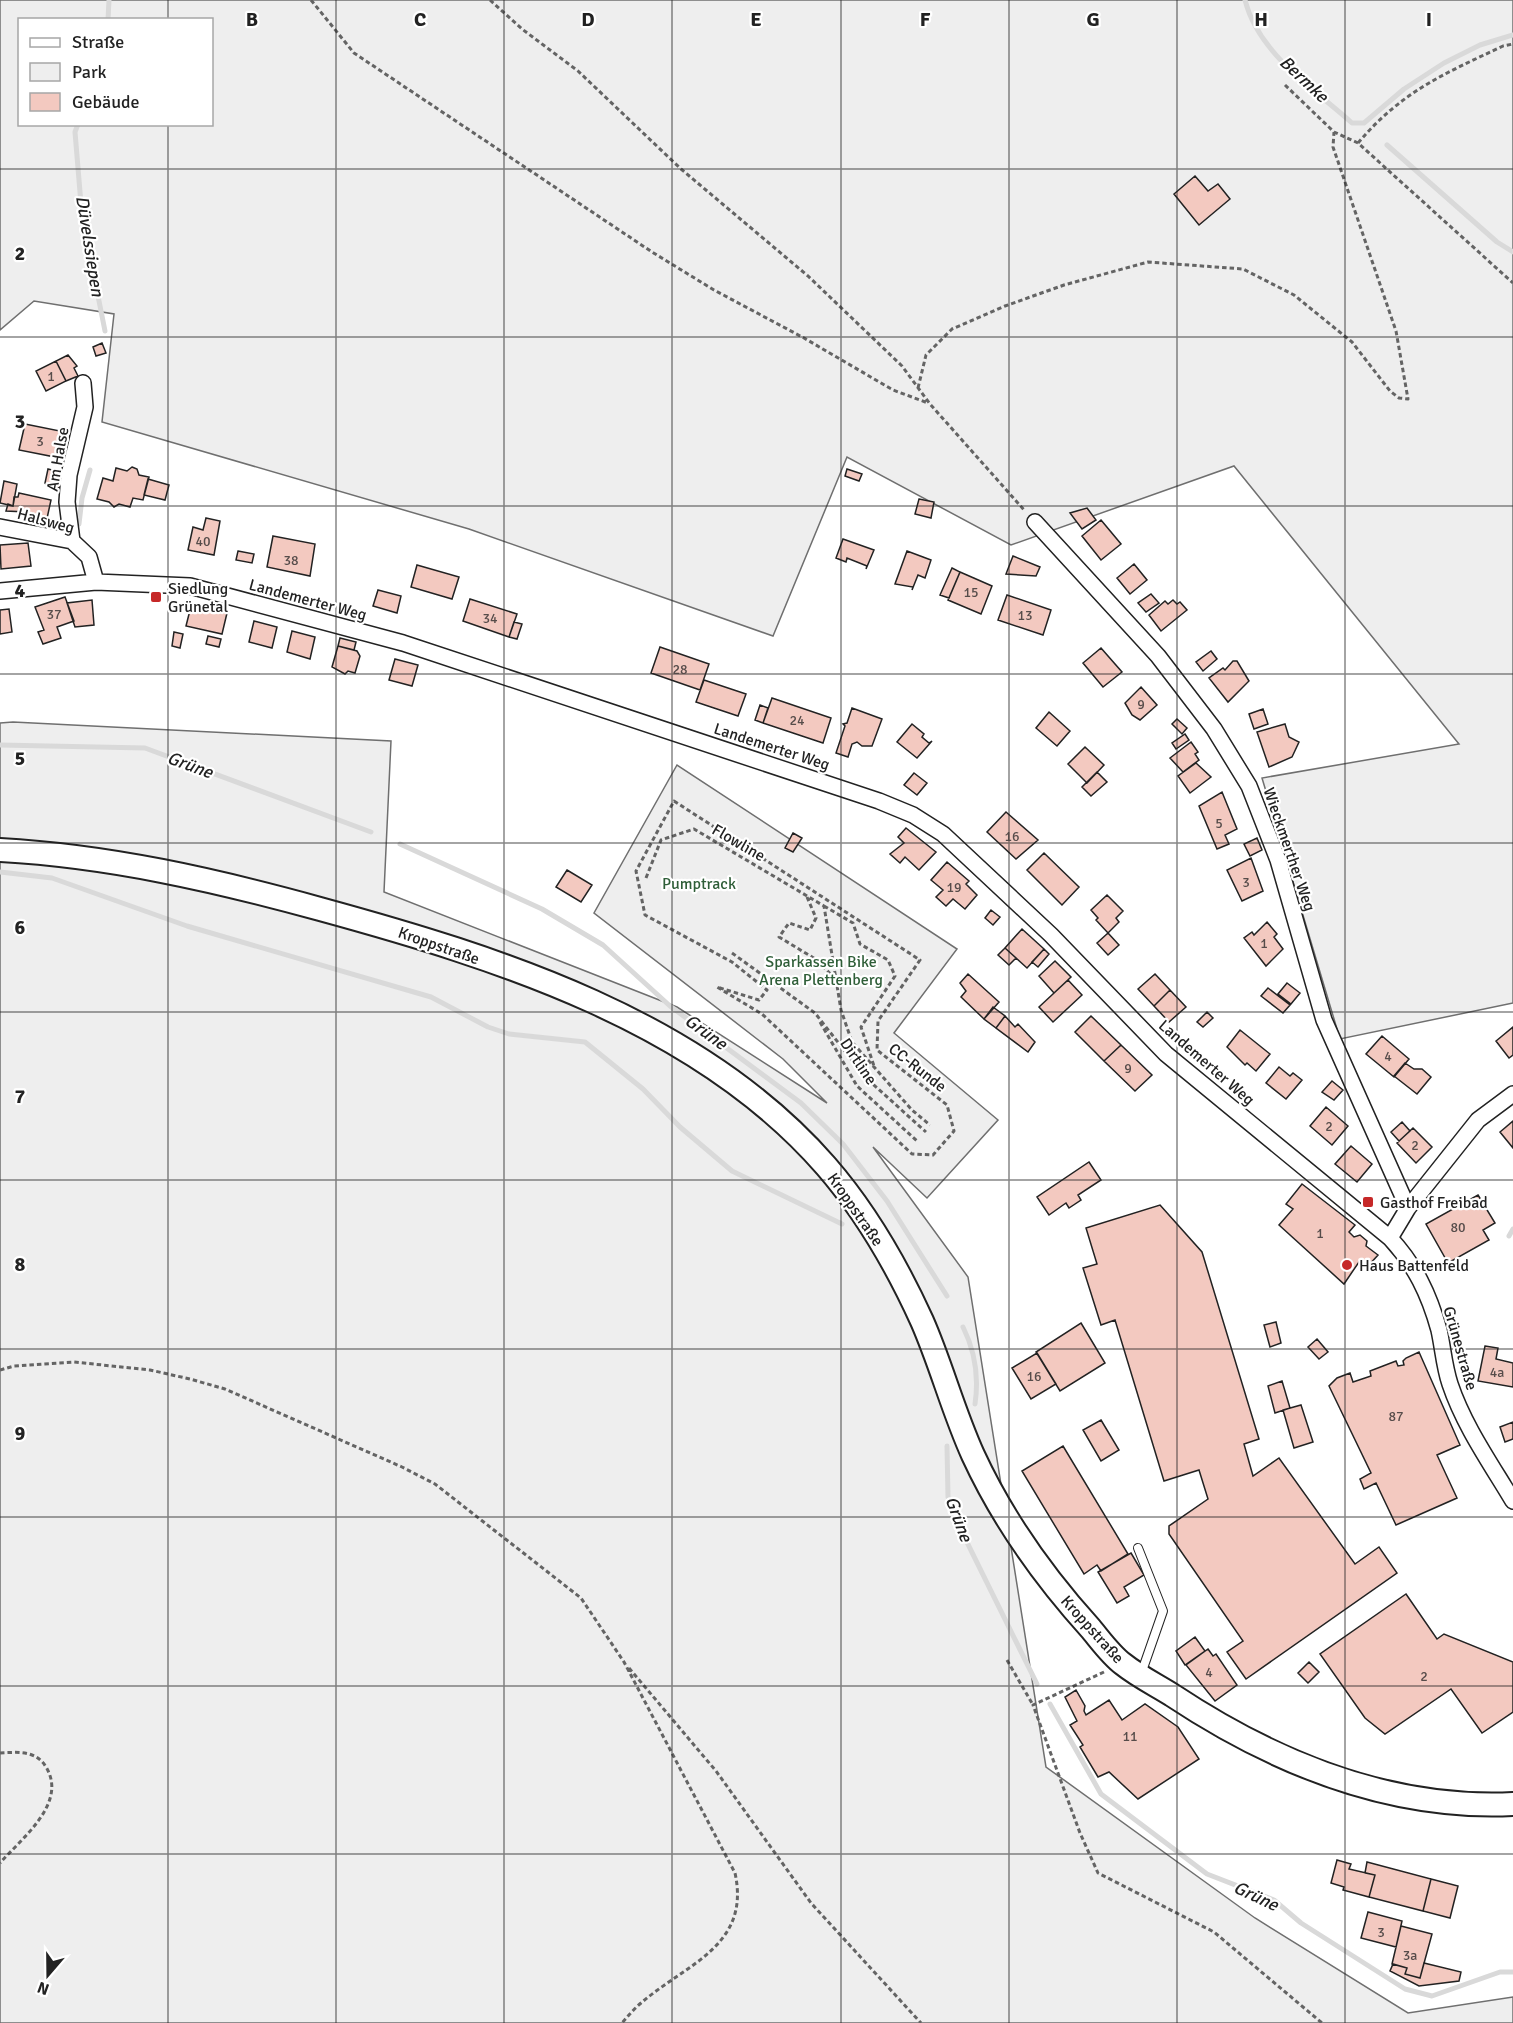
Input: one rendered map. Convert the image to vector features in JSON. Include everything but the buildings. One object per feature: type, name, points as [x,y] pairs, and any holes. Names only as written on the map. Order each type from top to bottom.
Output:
[{"type":"street","name":"Am Halse","points":[[72,541],[67,502],[69,475],[85,407],[83,383]]},
{"type":"street","name":"Wieckmerther Weg","points":[[1035,522],[1158,656],[1214,729],[1249,786],[1278,860],[1324,1020],[1408,1208]]},
{"type":"street","name":"Halsweg","points":[[0,527],[72,541],[89,557],[96,582]]},
{"type":"street","name":"Landemerter Weg","points":[[0,591],[96,582],[190,586],[404,643],[879,801],[913,815],[943,834],[1051,935],[1166,1054],[1390,1238]]},
{"type":"street","name":"Kroppstraße","points":[[0,850],[111,862],[209,879],[396,929],[513,970],[592,1002],[643,1027],[714,1068],[773,1114],[825,1165],[867,1220],[922,1322],[972,1453],[998,1503],[1030,1556],[1121,1663],[1215,1724],[1264,1750],[1337,1779],[1401,1795],[1447,1802],[1513,1804]]},
{"type":"street","points":[[1390,1238],[1408,1208],[1478,1120],[1513,1094]]},
{"type":"street","name":"Grünestraße","points":[[1390,1238],[1417,1271],[1439,1330],[1450,1383],[1467,1422],[1513,1501]]},
{"type":"lane","points":[[1138,1548],[1163,1611],[1141,1676]]},
{"type":"path","points":[[311,0],[354,53],[652,252],[714,290],[804,338],[893,390],[930,404]]},
{"type":"path","points":[[490,0],[522,29],[578,71],[681,169],[808,276],[902,366],[930,404],[1035,522]]},
{"type":"path","points":[[1358,143],[1401,99],[1428,81],[1503,46],[1513,44]]},
{"type":"path","points":[[1285,85],[1334,132],[1358,143],[1513,283]]},
{"type":"path","points":[[918,388],[926,355],[952,329],[1005,306],[1064,285],[1148,262],[1243,269],[1294,295],[1352,342],[1390,391],[1399,398],[1408,399],[1396,331],[1333,147],[1334,132]]},
{"type":"path","name":"CC-Runde","points":[[674,801],[920,960],[878,1021],[878,1050],[947,1106],[954,1131],[933,1155],[912,1154],[762,1014],[717,987],[759,1000],[767,990],[732,962],[645,915],[636,871],[674,801]]},
{"type":"path","name":"Flowline","points":[[646,878],[661,840],[694,829],[853,923],[860,944],[888,960],[895,976],[861,1027],[875,1068]]},
{"type":"path","points":[[806,896],[816,918],[810,930],[789,923],[779,937],[817,960],[836,981]]},
{"type":"path","name":"Flowline","points":[[824,906],[841,1010],[852,1042],[912,1110],[930,1125]]},
{"type":"path","name":"Dirtline","points":[[732,953],[815,1012],[866,1078],[926,1132]]},
{"type":"path","name":"Dirtline","points":[[815,1012],[857,1086],[917,1141]]},
{"type":"path","points":[[0,1370],[14,1366],[74,1362],[150,1370],[190,1378],[225,1389],[402,1467],[435,1484],[581,1598],[624,1662],[735,1873],[740,1893],[728,1934],[712,1951],[641,2003],[622,2023]]},
{"type":"path","points":[[1007,1660],[1033,1706],[1080,1833],[1098,1874],[1214,1932],[1322,2023]]},
{"type":"path","points":[[624,1662],[716,1771],[812,1903],[921,2023]]},
{"type":"path","points":[[1033,1706],[1121,1663]]},
{"type":"path","points":[[0,1753],[18,1751],[33,1755],[42,1761],[53,1787],[50,1803],[39,1820],[0,1863]]},
{"type":"green space","points":[[0,0],[1513,0],[1513,1003],[1340,1039],[1262,778],[1459,744],[1234,466],[1011,545],[847,457],[773,636],[469,529],[102,422],[114,314],[34,301],[0,330]]},
{"type":"green space","points":[[0,723],[391,741],[384,892],[677,1007],[827,1103],[783,1059],[594,913],[677,765],[957,949],[894,1033],[998,1120],[927,1198],[873,1147],[968,1277],[1046,1767],[1255,1918],[1408,2013],[1513,1997],[1513,2023],[0,2023]]},
{"type":"waterway","name":"Düvelssiepen","points":[[108,18],[109,0]]},
{"type":"waterway","points":[[1245,0],[1252,19],[1274,53],[1304,83],[1352,123],[1364,123],[1404,89],[1444,63],[1480,45],[1513,35]]},
{"type":"waterway","name":"Düvelssiepen","points":[[77,126],[75,132],[82,216],[105,331]]},
{"type":"waterway","name":"Bermke","points":[[1387,145],[1497,242],[1513,252]]},
{"type":"waterway","name":"Düvelssiepen","points":[[79,524],[82,498],[90,470]]},
{"type":"waterway","name":"Grüne","points":[[0,745],[145,748],[371,832]]},
{"type":"waterway","name":"Grüne","points":[[400,844],[542,909],[603,945],[670,1006],[801,1103],[843,1144],[887,1201],[947,1296]]},
{"type":"waterway","points":[[0,872],[52,878],[187,926],[431,997],[488,1027],[509,1034],[585,1042],[643,1089],[680,1127],[732,1171],[842,1224]]},
{"type":"waterway","name":"Bermke","points":[[1509,1236],[1513,1229]]},
{"type":"waterway","name":"Grüne","points":[[963,1327],[975,1364],[975,1404]]},
{"type":"waterway","name":"Grüne","points":[[947,1446],[948,1497],[956,1520],[1037,1684]]},
{"type":"waterway","name":"Grüne","points":[[1050,1704],[1101,1794],[1207,1874],[1274,1900],[1301,1923],[1405,1989],[1432,1996],[1500,1972],[1513,1972]]},
{"type":"place","name":"Siedlung Grünetal","points":[[156,597]]},
{"type":"place","name":"Gasthof Freibad","points":[[1368,1202]]},
{"type":"place","name":"Haus Battenfeld","points":[[1347,1265]]},
{"type":"park label","name":"Pumptrack","points":[[699,883]]},
{"type":"park label","name":"Sparkassen Bike Arena Plettenberg","points":[[821,970]]}]
